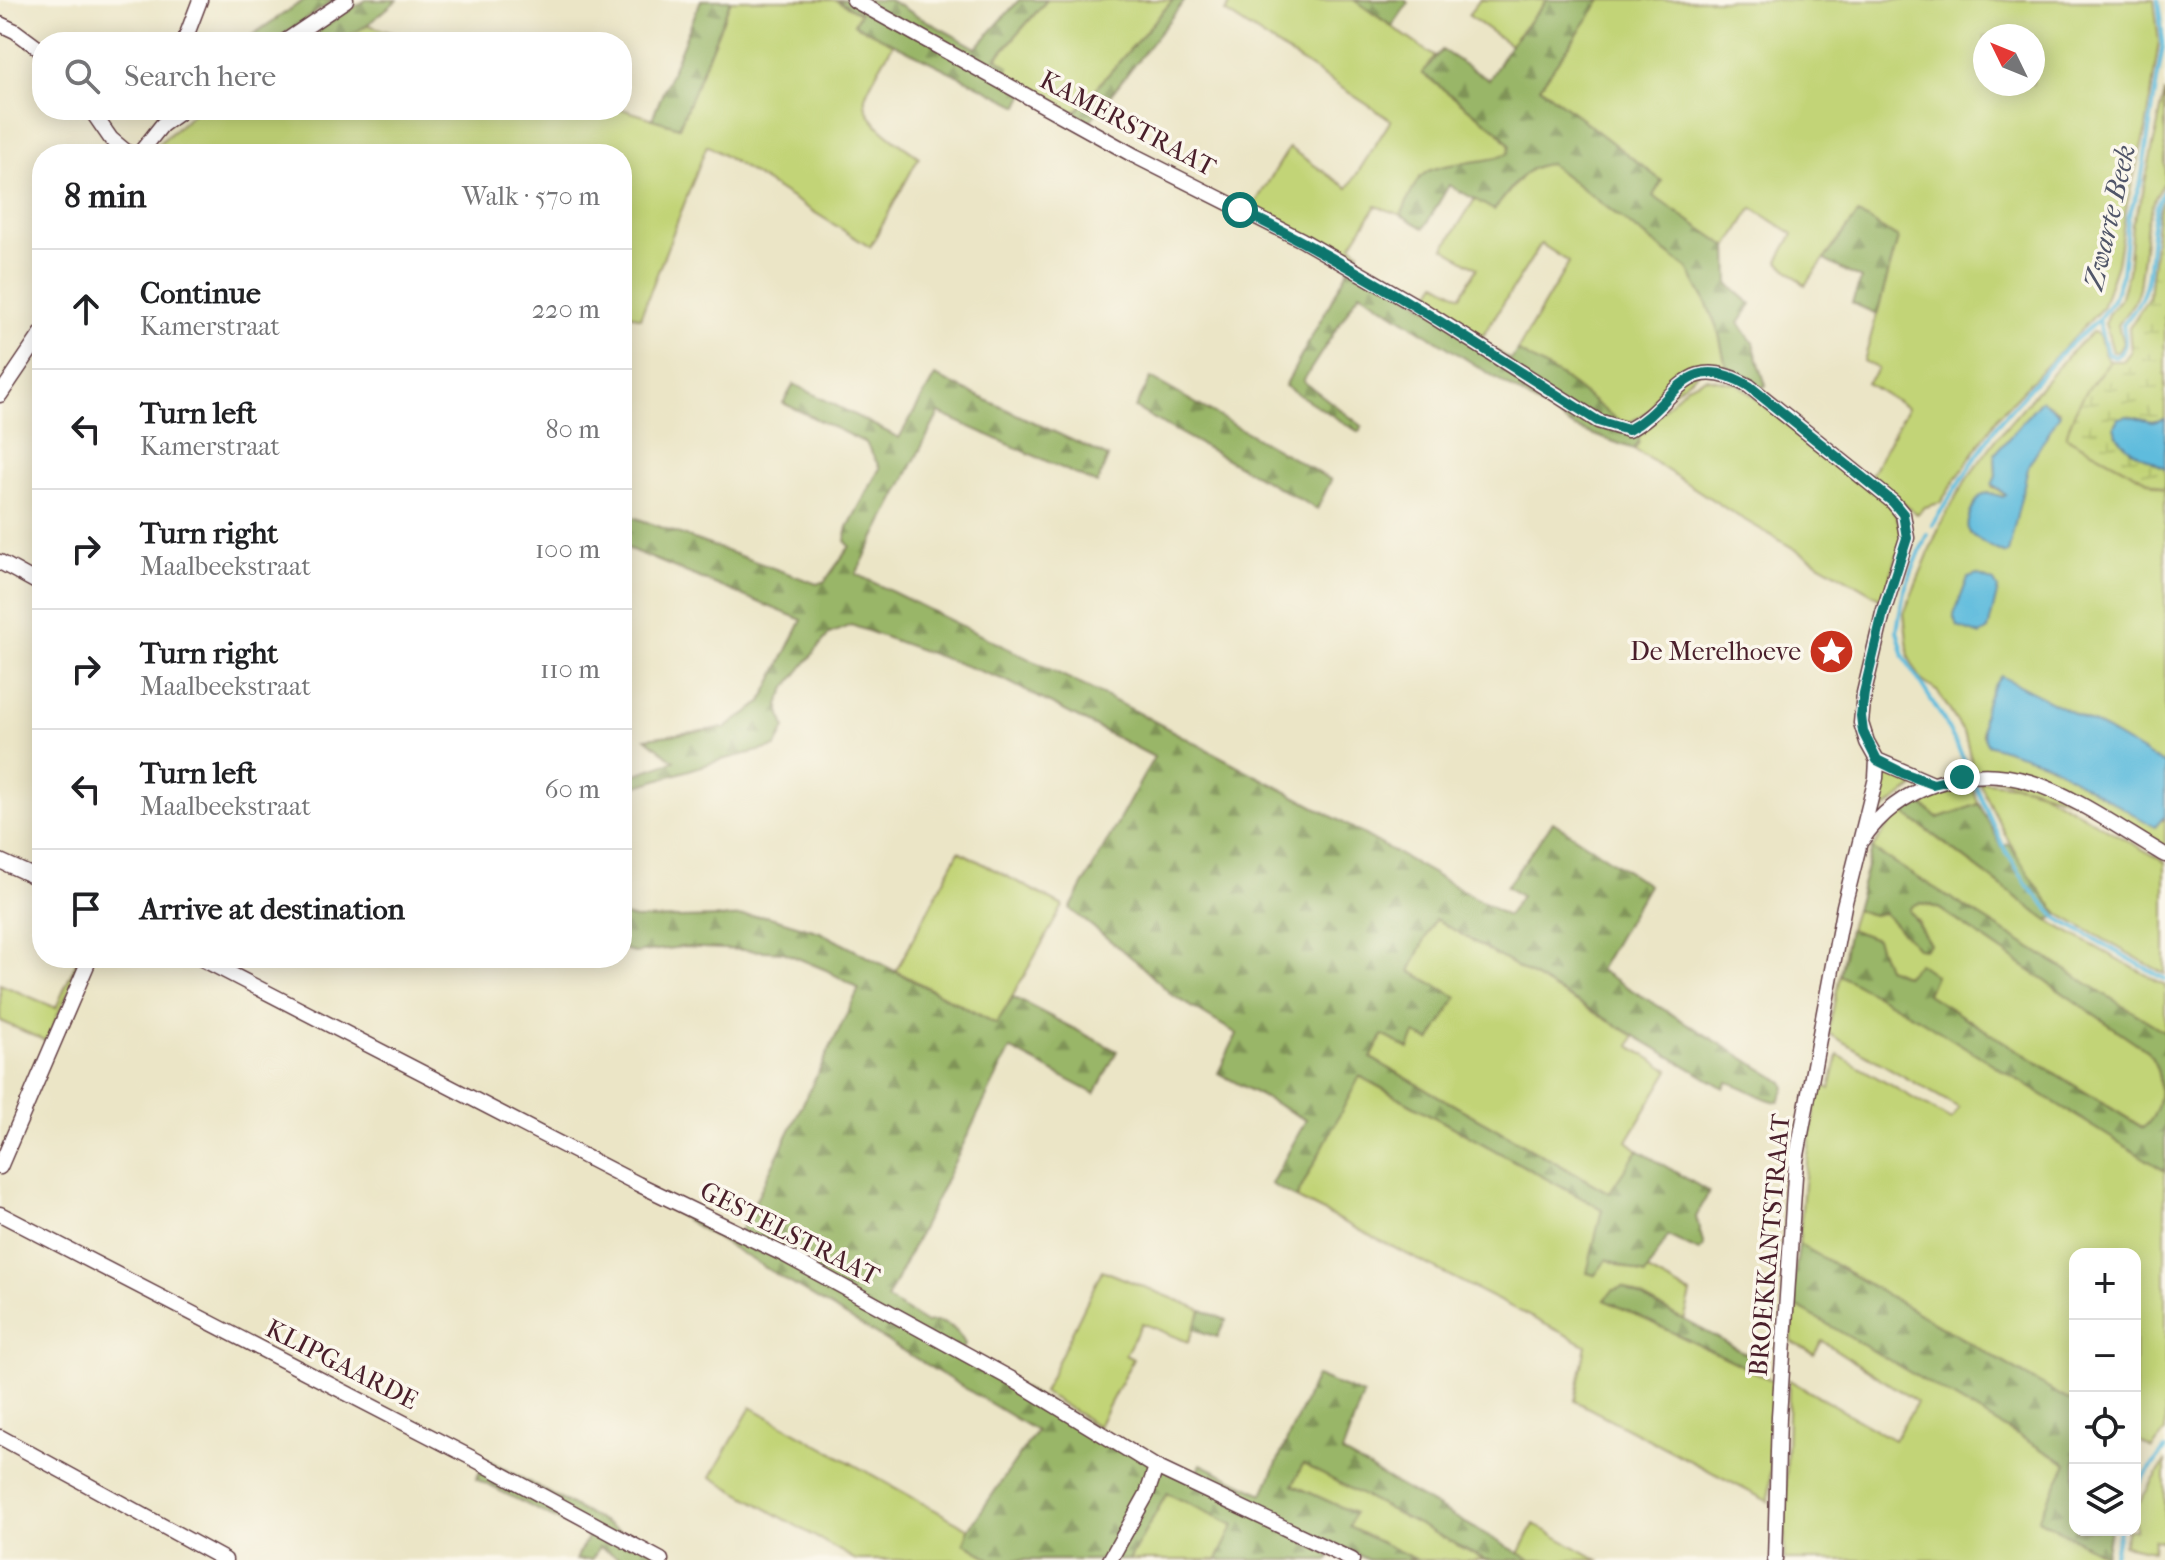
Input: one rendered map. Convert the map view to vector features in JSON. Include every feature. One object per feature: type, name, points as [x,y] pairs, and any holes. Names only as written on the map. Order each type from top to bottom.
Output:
[{"type":"street","points":[[188,32],[200,0]]},
{"type":"street","points":[[299,32],[346,0]]},
{"type":"street","name":"KAMERSTRAAT","points":[[854,0],[1135,156],[1302,240],[1415,305],[1598,421],[1628,430],[1641,423],[1677,387],[1692,377],[1708,373],[1731,376],[1749,386],[1893,502],[1903,514],[1907,538],[1883,613],[1862,706],[1863,732],[1877,760]]},
{"type":"street","points":[[0,24],[32,44]]},
{"type":"street","points":[[98,120],[117,144]]},
{"type":"street","points":[[146,144],[168,120]]},
{"type":"street","points":[[0,395],[32,348]]},
{"type":"street","points":[[0,562],[32,580]]},
{"type":"street","points":[[1877,760],[1933,784]]},
{"type":"street","name":"BROEKKANTSTRAAT","points":[[1775,1560],[1779,1416],[1796,1161],[1844,906],[1876,778],[1877,760]]},
{"type":"street","name":"BROEKKANTSTRAAT","points":[[1860,844],[1897,804],[1933,784],[1962,777],[1998,775],[2031,782],[2066,798],[2165,855]]},
{"type":"street","points":[[0,861],[32,875]]},
{"type":"street","points":[[0,1167],[86,968]]},
{"type":"street","name":"GESTELSTRAAT","points":[[219,968],[638,1184],[785,1255],[1015,1381],[1156,1467],[1352,1560]]},
{"type":"street","name":"KLIPGAARDE","points":[[0,1214],[472,1458],[661,1560]]},
{"type":"street","points":[[0,1437],[225,1560]]},
{"type":"street","points":[[1110,1560],[1147,1494],[1156,1467]]},
{"type":"green space","points":[[304,0],[334,0],[287,32],[257,32]]},
{"type":"green space","points":[[366,0],[397,0],[356,32],[318,30]]},
{"type":"green space","points":[[701,0],[731,0],[679,127],[652,119]]},
{"type":"green space","points":[[731,0],[836,0],[860,13],[854,24],[894,42],[869,87],[866,107],[885,132],[919,157],[870,247],[707,145],[640,318],[632,315],[632,144],[158,144],[186,120],[632,120],[632,112],[679,127]]},
{"type":"green space","points":[[836,0],[889,0],[976,48],[1019,0],[1047,0],[996,58],[1009,67],[1005,76],[1026,91],[1019,106],[854,24],[860,13]]},
{"type":"green space","points":[[1047,0],[1173,0],[1072,116],[1004,76],[996,59]]},
{"type":"green space","points":[[1173,0],[1185,0],[1087,125],[1072,116]]},
{"type":"green space","points":[[1233,0],[1354,0],[1435,57],[1422,73],[1497,130],[1510,145],[1508,153],[1482,163],[1430,170],[1419,178],[1401,215],[1376,206],[1351,245],[1359,251],[1353,261],[1251,210],[1289,148],[1348,188],[1391,120],[1225,12]]},
{"type":"green space","points":[[1354,0],[1405,0],[1408,3],[1392,26]]},
{"type":"green space","points":[[1480,0],[1547,0],[1510,45],[1468,15]]},
{"type":"green space","points":[[1547,0],[1601,0],[1540,87],[1662,181],[1653,196],[1728,247],[1729,285],[1752,305],[1739,323],[1753,343],[1766,386],[1760,388],[1726,366],[1719,334],[1688,269],[1550,164],[1541,165],[1525,174],[1494,210],[1449,185],[1424,228],[1401,215],[1418,180],[1425,173],[1446,165],[1498,157],[1508,153],[1510,145],[1497,130],[1422,73],[1442,50],[1489,80],[1510,45]]},
{"type":"green space","points":[[1601,0],[2154,0],[2159,42],[2146,129],[2127,203],[2117,263],[2102,308],[1999,415],[1940,503],[1925,507],[1917,514],[1870,477],[1907,408],[1867,383],[1878,369],[1864,361],[1898,238],[1858,214],[1805,285],[1778,261],[1793,234],[1752,208],[1728,247],[1652,196],[1661,182],[1540,87]]},
{"type":"green space","points":[[366,24],[390,32],[353,32]]},
{"type":"green space","points":[[2165,92],[2165,181],[2147,222],[2139,288],[2134,302],[2118,325],[2123,343],[2118,352],[2113,352],[2105,323],[2108,314],[2120,300],[2128,272],[2132,224],[2142,196]]},
{"type":"green space","points":[[1539,164],[1550,164],[1688,269],[1719,334],[1726,366],[1704,368],[1650,410],[1625,425],[1617,420],[1562,377],[1517,351],[1569,262],[1541,244],[1480,340],[1423,304],[1437,282],[1461,296],[1477,268],[1444,248],[1475,199],[1494,210],[1526,171]]},
{"type":"green space","points":[[2165,193],[2165,419],[2152,422],[2127,416],[2127,446],[2165,468],[2165,490],[2066,437],[2078,405],[2095,379],[2110,361],[2123,361],[2131,351],[2129,328],[2149,297],[2158,214]]},
{"type":"green space","points":[[1858,214],[1898,238],[1877,314],[1852,303],[1861,279],[1824,260]]},
{"type":"green space","points":[[1353,261],[1511,360],[1517,351],[1562,377],[1617,420],[1639,433],[1639,442],[1634,449],[1575,428],[1360,292],[1303,381],[1362,426],[1359,432],[1285,386]]},
{"type":"green space","points":[[2092,332],[2099,334],[2104,353],[2110,361],[2091,385],[2067,437],[2165,490],[2165,765],[2095,724],[1984,713],[1982,733],[1987,744],[2033,757],[2163,820],[2165,816],[2165,852],[2079,802],[1974,772],[1965,735],[1938,692],[1922,681],[1909,658],[1904,613],[1940,525],[1966,480],[2000,434],[2067,356]],"holes":[[[2041,400],[2059,411],[2029,464],[2024,480],[1970,533],[1970,518],[1987,493],[2006,495],[1992,487],[1996,476],[1995,454]]]},
{"type":"green space","points":[[935,376],[1108,457],[1097,484],[939,413],[856,574],[1133,710],[1317,808],[1507,916],[1521,896],[1506,887],[1553,822],[1648,885],[1599,970],[1783,1082],[1785,1088],[1779,1102],[1727,1082],[1724,1088],[1435,919],[1410,971],[1457,997],[1430,1041],[1415,1034],[1409,1049],[1383,1035],[1371,1058],[1609,1193],[1638,1150],[1709,1192],[1696,1217],[1704,1246],[1699,1251],[1668,1236],[1645,1275],[1607,1259],[1595,1275],[1587,1273],[1602,1209],[1360,1076],[1296,1198],[1271,1184],[1306,1120],[1218,1073],[1237,1034],[1172,995],[1136,961],[1070,909],[1154,757],[1005,680],[851,625],[829,634],[786,688],[778,704],[785,728],[776,747],[721,760],[632,788],[632,776],[674,761],[646,738],[725,728],[761,703],[802,620],[632,550],[632,517],[817,584],[825,581],[850,546],[845,541],[848,527],[880,468],[866,443],[783,403],[794,384],[899,438]]},
{"type":"green space","points":[[1151,378],[1331,480],[1317,509],[1135,408]]},
{"type":"green space","points":[[1706,378],[1738,384],[1892,507],[1904,534],[1883,600],[1736,515],[1634,449],[1639,442],[1639,433],[1687,386]]},
{"type":"green space","points":[[1889,771],[1914,783],[1914,787],[1872,818],[1882,774]]},
{"type":"green space","points":[[1979,781],[2033,787],[2165,862],[2165,974],[2059,914],[2024,867]]},
{"type":"green space","points":[[1970,783],[1979,804],[1938,819],[1916,799]]},
{"type":"green space","points":[[1916,799],[1938,818],[1979,804],[2002,847],[2009,844],[2059,914],[2048,921],[1903,812]]},
{"type":"green space","points":[[1902,812],[2048,921],[2165,985],[2165,1032],[1872,849]]},
{"type":"green space","points":[[1872,849],[2165,1032],[2165,1171],[1923,1021],[1840,975],[1849,929],[1876,939],[1887,968],[1905,976],[1918,963],[1935,975],[1927,994],[2143,1128],[2155,1111],[2159,1101],[2159,1079],[2152,1058],[2145,1049],[1940,909],[1920,903],[1909,910],[1930,944],[1925,949],[1917,948],[1884,913],[1873,915],[1855,910]]},
{"type":"green space","points":[[959,851],[1063,906],[997,1024],[896,971]]},
{"type":"green space","points":[[1921,903],[1940,909],[2145,1049],[2156,1068],[2160,1090],[2156,1111],[2144,1128],[1926,994],[1935,975],[1905,976],[1887,968],[1876,939],[1849,929],[1855,910],[1873,915],[1884,912],[1907,937],[1919,923],[1909,910]]},
{"type":"green space","points":[[767,916],[820,932],[996,1024],[1013,997],[1117,1051],[1095,1094],[1010,1049],[887,1299],[926,1323],[939,1322],[954,1329],[965,1344],[960,1354],[1330,1555],[1329,1560],[1217,1560],[1234,1525],[1167,1493],[1129,1560],[993,1560],[964,1543],[969,1529],[1036,1431],[658,1203],[661,1198],[738,1236],[859,989],[826,970],[783,952],[682,947],[634,953],[632,918]]},
{"type":"green space","points":[[1435,919],[1634,1036],[1630,1046],[1669,1070],[1627,1141],[1638,1150],[1610,1193],[1371,1058],[1383,1035],[1409,1048],[1415,1034],[1456,998],[1410,971]]},
{"type":"green space","points":[[74,968],[79,968],[46,1041],[0,1021],[0,984],[56,1008]]},
{"type":"green space","points":[[1840,975],[1923,1021],[2165,1171],[2165,1432],[2152,1449],[2141,1443],[2141,1248],[2069,1248],[2069,1401],[1799,1244],[1818,1085],[1830,1089],[1838,1055],[1951,1120],[1959,1108],[1828,1033]]},
{"type":"green space","points":[[1359,1076],[1602,1209],[1595,1274],[1606,1259],[1645,1275],[1648,1271],[1691,1294],[1684,1321],[1623,1287],[1605,1300],[1774,1381],[1769,1502],[1575,1401],[1586,1345],[1296,1198]]},
{"type":"green space","points":[[1799,1244],[2069,1401],[2069,1536],[2038,1519],[2067,1464],[1791,1303]]},
{"type":"green space","points":[[1102,1270],[1202,1310],[1188,1342],[1142,1323],[1125,1355],[1133,1359],[1098,1426],[1043,1392]]},
{"type":"green space","points":[[1623,1287],[1751,1356],[1753,1371],[1605,1300],[1613,1290]]},
{"type":"green space","points":[[1791,1303],[2067,1464],[2039,1519],[2105,1555],[2105,1560],[1784,1560],[1789,1380],[1894,1440],[1917,1402],[1822,1341],[1814,1354],[1792,1342]]},
{"type":"green space","points":[[1202,1310],[1226,1320],[1217,1337],[1193,1329]]},
{"type":"green space","points":[[1316,1376],[1363,1395],[1342,1453],[1531,1560],[1486,1560],[1303,1464],[1293,1485],[1354,1513],[1349,1527],[1417,1560],[1369,1560],[1195,1479],[1201,1464],[1263,1494]]},
{"type":"green space","points":[[751,1407],[969,1529],[964,1543],[993,1560],[856,1560],[711,1477]]},
{"type":"green space","points":[[475,1453],[673,1560],[624,1560],[599,1547],[592,1560],[576,1560],[588,1535],[476,1479],[481,1470]]},
{"type":"green space","points":[[2165,1462],[2165,1542],[2154,1540],[2153,1551],[2123,1545],[2125,1536],[2141,1536],[2141,1500]]},
{"type":"green space","points":[[1302,1463],[1486,1560],[1417,1560],[1348,1527],[1354,1513],[1293,1485]]},
{"type":"green space","points":[[1167,1493],[1235,1525],[1217,1560],[1129,1560]]},
{"type":"green space","points":[[1534,1524],[1598,1560],[1531,1560],[1519,1554]]},
{"type":"green space","points":[[2070,1536],[2109,1536],[2105,1555]]},
{"type":"water","points":[[2041,400],[2060,414],[2029,464],[2006,554],[1974,536],[1968,529],[1968,521],[1980,496],[2006,495],[1992,485],[1996,476],[1995,454]]},
{"type":"water","points":[[2127,416],[2152,422],[2165,419],[2165,468],[2134,452],[2116,434],[2114,426],[2118,418]]},
{"type":"water","points":[[1977,575],[1994,582],[1998,589],[1988,630],[1980,635],[1958,627],[1954,615],[1968,578]]},
{"type":"water","points":[[2001,676],[2095,724],[2165,765],[2165,816],[2155,827],[2047,763],[1987,744],[1983,718],[1991,691]]},
{"type":"waterway","name":"Zwarte Beek","points":[[1932,525],[1997,425],[2061,353],[2098,320],[2113,300],[2122,273],[2128,218],[2141,181],[2163,44],[2158,0]]},
{"type":"waterway","points":[[2098,320],[2107,353],[2115,357],[2124,347],[2123,325],[2146,287],[2153,222],[2165,188]]},
{"type":"waterway","name":"Zwarte Beek","points":[[1927,534],[1904,591],[1897,630],[1904,657],[1942,717],[1970,771]]},
{"type":"waterway","name":"Zwarte Beek","points":[[1973,780],[2004,848],[2028,886],[2057,918],[2165,979]]},
{"type":"waterway","name":"Zwarte Beek","points":[[2141,1481],[2165,1449]]},
{"type":"waterway","name":"Zwarte Beek","points":[[2113,1560],[2118,1536]]},
{"type":"place","name":"De Merelhoeve","points":[[1832,651]]},
{"type":"route","points":[[1240,210],[1302,240],[1415,305],[1598,421],[1614,427],[1628,430],[1641,423],[1677,387],[1692,377],[1721,373],[1749,386],[1893,502],[1903,514],[1907,538],[1883,613],[1864,693],[1861,716],[1863,732],[1877,760],[1903,773],[1933,784],[1962,777]]}]
